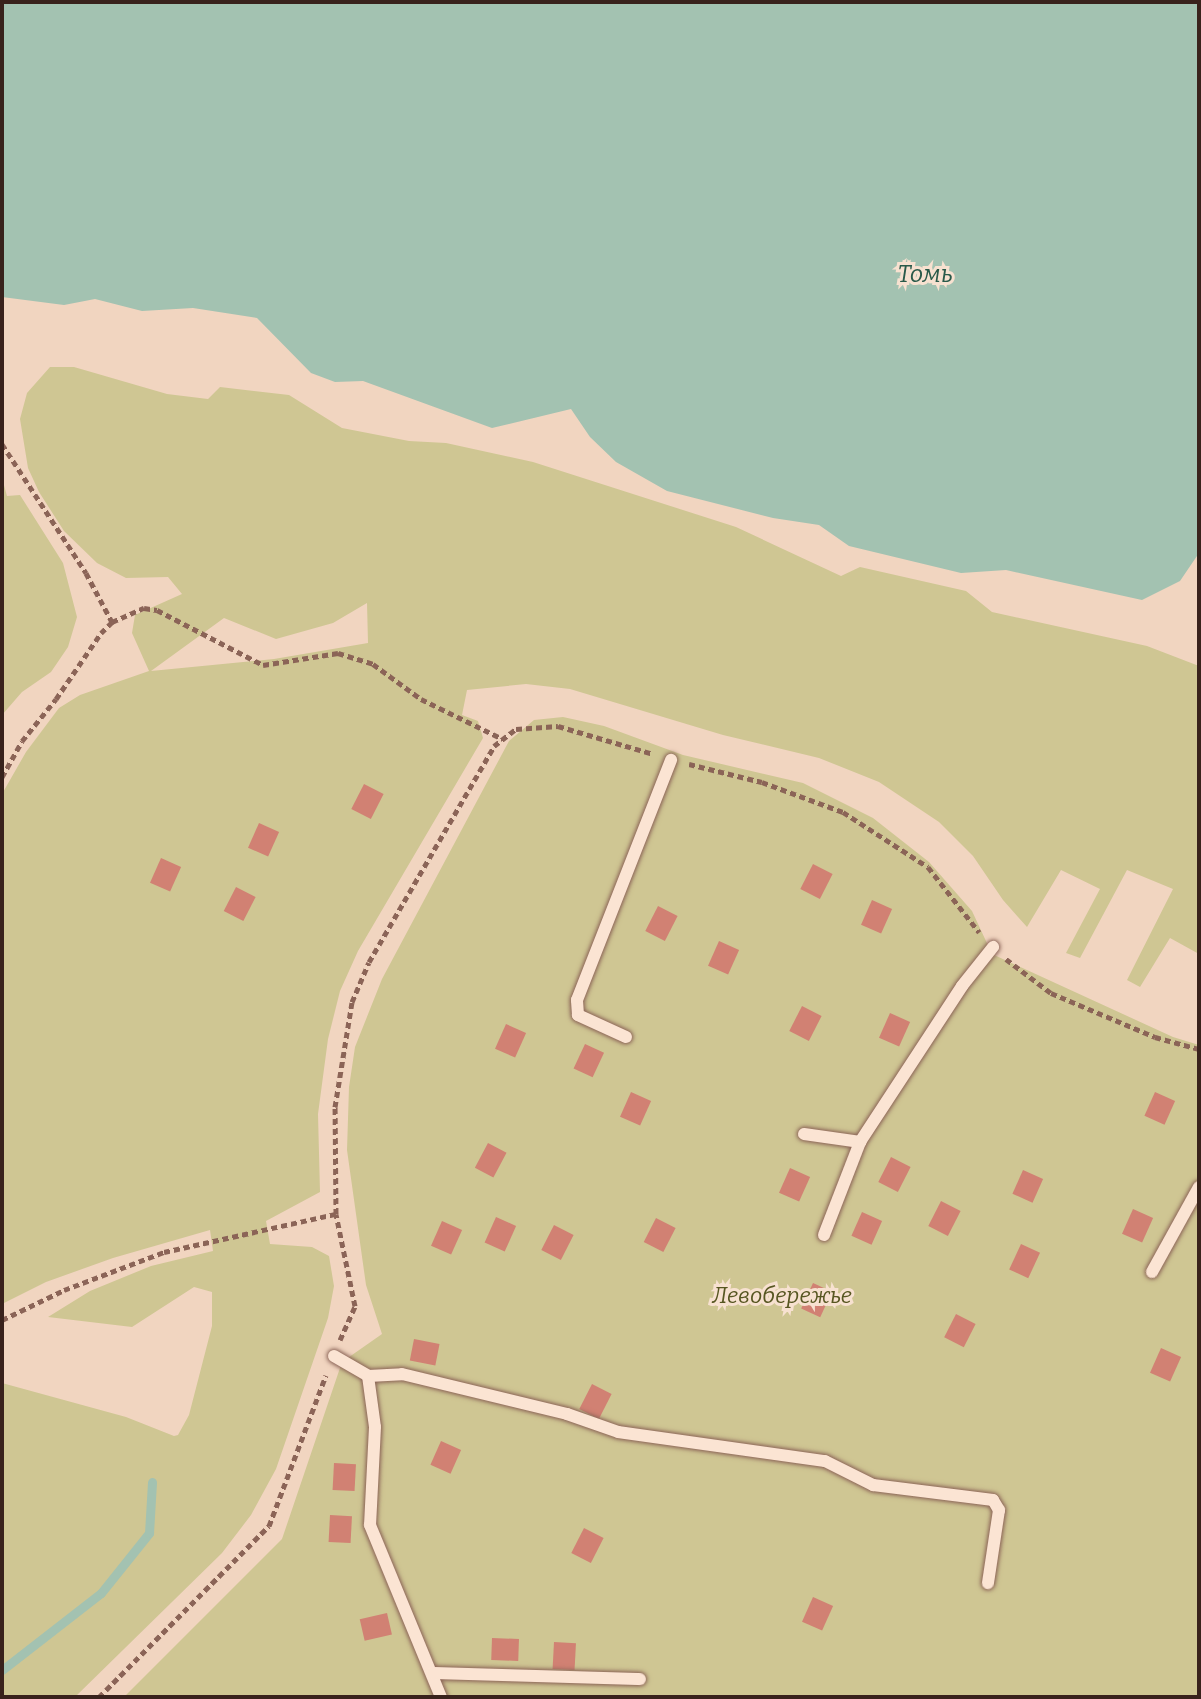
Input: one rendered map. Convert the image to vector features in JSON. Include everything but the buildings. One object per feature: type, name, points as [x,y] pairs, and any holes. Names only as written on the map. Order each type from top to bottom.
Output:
[{"type":"lane","points":[[626,1037],[578,1015],[577,1000],[671,760]]},
{"type":"lane","points":[[824,1235],[860,1142],[962,986],[993,947]]},
{"type":"lane","points":[[804,1134],[860,1142]]},
{"type":"lane","points":[[1152,1272],[1199,1187]]},
{"type":"lane","points":[[334,1356],[368,1376],[402,1374],[567,1414],[618,1432],[825,1461],[873,1485],[993,1500],[999,1510],[988,1583]]},
{"type":"lane","points":[[368,1376],[375,1427],[370,1525],[441,1697]]},
{"type":"lane","points":[[432,1673],[640,1679]]},
{"type":"path","points":[[2,444],[86,573],[112,622]]},
{"type":"path","points":[[2,777],[22,741],[112,622],[144,608],[157,610],[263,665],[338,653],[373,664],[421,699],[503,739]]},
{"type":"path","points":[[99,1697],[269,1526],[355,1306],[336,1214],[335,1107],[352,1002],[369,962],[494,746],[516,729],[558,726],[671,760],[762,782],[843,812],[928,867],[993,947],[1051,993],[1155,1037],[1199,1049]]},
{"type":"path","points":[[2,1320],[64,1290],[164,1252],[336,1214]]},
{"type":"green space","points":[[50,367],[74,367],[167,394],[208,399],[220,387],[289,395],[342,428],[409,441],[446,443],[533,462],[736,527],[841,576],[860,567],[966,591],[992,612],[1147,646],[1199,666],[1199,954],[1170,938],[1140,987],[1127,980],[1173,889],[1127,870],[1080,958],[1066,953],[1100,889],[1061,870],[1027,927],[1003,900],[973,856],[939,822],[879,782],[819,758],[723,735],[570,689],[526,684],[467,690],[462,715],[478,721],[483,738],[358,951],[340,991],[328,1039],[318,1114],[320,1192],[266,1221],[270,1244],[312,1247],[329,1256],[334,1286],[328,1318],[276,1469],[251,1515],[222,1553],[75,1697],[2,1697],[2,1383],[126,1417],[178,1435],[189,1415],[212,1326],[212,1292],[194,1287],[132,1327],[48,1317],[90,1291],[151,1266],[213,1251],[210,1230],[113,1258],[46,1282],[2,1304],[2,794],[26,752],[59,708],[80,695],[149,671],[132,633],[135,615],[182,594],[168,577],[126,578],[97,563],[64,531],[28,468],[20,419],[27,393]],"holes":[[[367,603],[368,643],[274,659],[151,671],[224,618],[276,639],[333,623]]]},
{"type":"green space","points":[[2,478],[7,496],[20,495],[63,563],[77,617],[68,647],[51,672],[22,692],[2,715]]},
{"type":"green space","name":"Левобережье","points":[[563,717],[604,726],[683,755],[803,783],[873,818],[929,862],[972,911],[992,954],[1173,1037],[1199,1045],[1199,1697],[124,1697],[282,1539],[342,1362],[382,1334],[366,1285],[347,1150],[349,1087],[355,1047],[382,979],[509,741],[534,720]]},
{"type":"water","name":"Томь","points":[[2,2],[1199,2],[1199,553],[1180,581],[1142,600],[1006,570],[961,573],[849,546],[819,525],[773,518],[667,491],[616,462],[590,437],[571,409],[492,428],[363,381],[335,382],[311,373],[257,318],[193,308],[142,311],[95,299],[64,305],[2,297]]},
{"type":"waterway","points":[[2,1670],[101,1593],[149,1533],[152,1482]]}]
